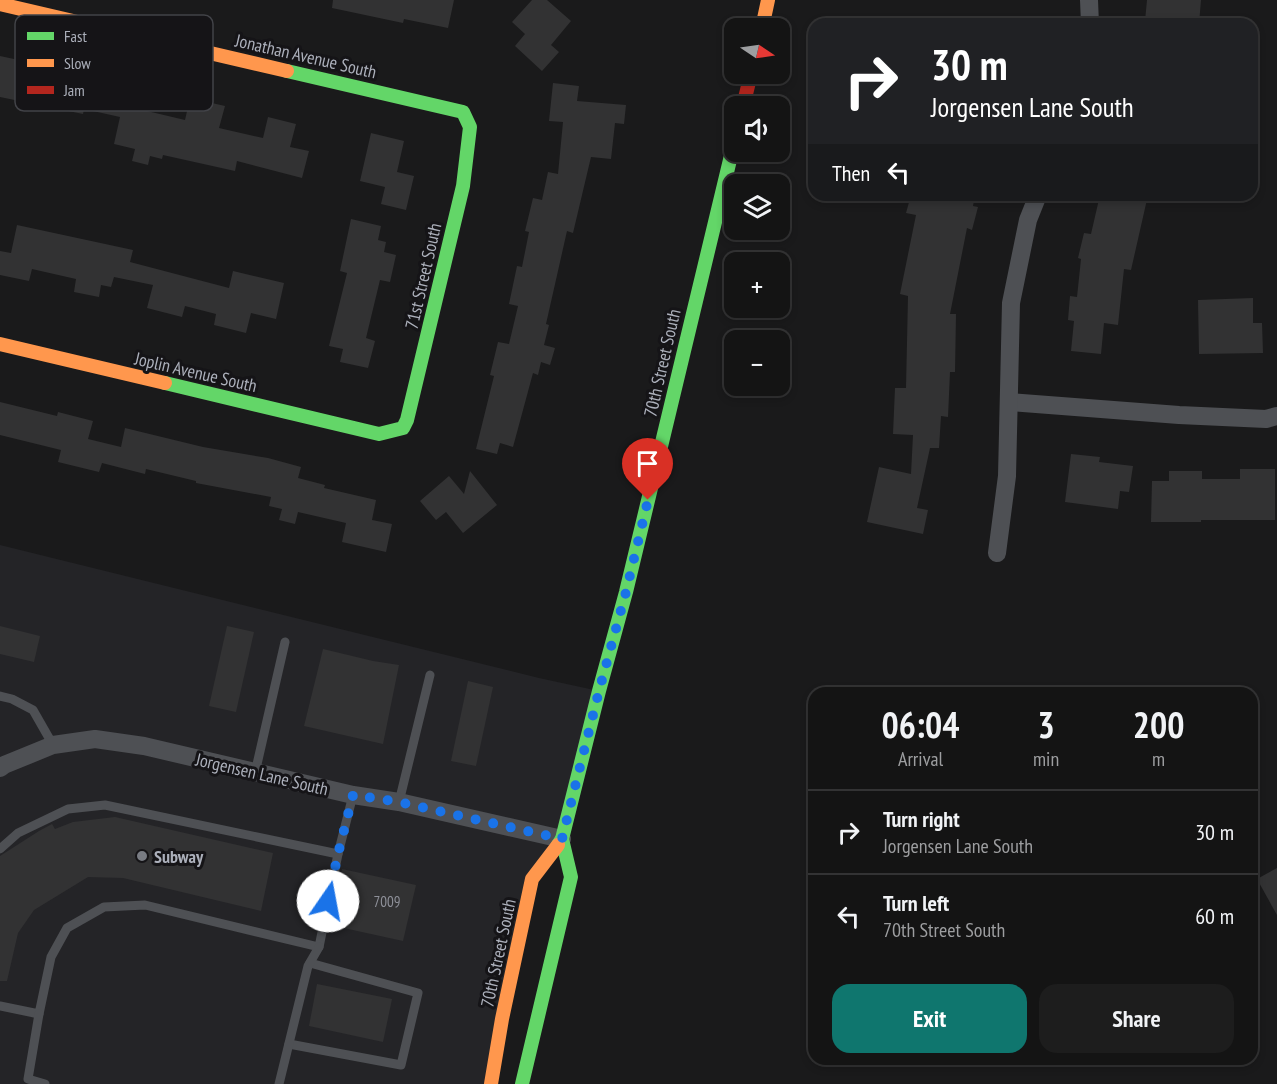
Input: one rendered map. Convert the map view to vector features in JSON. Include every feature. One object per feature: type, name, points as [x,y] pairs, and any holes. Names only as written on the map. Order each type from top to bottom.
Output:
[{"type":"main road","points":[[764,18],[768,0]]},
{"type":"main road","name":"Jonathan Avenue South","points":[[0,4],[49,15]]},
{"type":"main road","name":"Jonathan Avenue South","points":[[213,53],[463,112]]},
{"type":"main road","name":"71st Street South","points":[[384,432],[403,428],[407,420],[463,186],[470,127],[463,112]]},
{"type":"main road","name":"70th Street South","points":[[490,1084],[532,879],[562,839],[626,592],[729,162]]},
{"type":"main road","name":"Joplin Avenue South","points":[[0,344],[379,434],[384,432]]},
{"type":"main road","name":"70th Street South","points":[[522,1084],[571,878],[562,839]]},
{"type":"street","points":[[1089,0],[1090,18]]},
{"type":"street","points":[[997,553],[1007,476],[1011,303],[1028,220],[1036,201]]},
{"type":"street","points":[[1009,402],[1179,415],[1266,419],[1277,416]]},
{"type":"street","name":"Jorgensen Lane South","points":[[0,768],[53,746],[95,739],[144,746],[353,795],[399,802],[562,839]]},
{"type":"lane","points":[[255,773],[285,642]]},
{"type":"lane","points":[[399,802],[430,675]]},
{"type":"lane","points":[[0,696],[12,699],[33,710],[53,746]]},
{"type":"lane","points":[[279,1084],[310,963],[319,947],[353,795]]},
{"type":"lane","points":[[0,849],[18,833],[68,809],[105,805],[338,854]]},
{"type":"lane","points":[[45,1084],[28,1080],[51,957],[68,928],[104,907],[145,905],[319,947]]},
{"type":"lane","points":[[289,1044],[401,1065],[418,993],[310,963]]},
{"type":"lane","points":[[0,1006],[39,1014]]},
{"type":"shaded area","points":[[0,545],[599,691],[562,839],[532,879],[491,1084],[0,1084]]},
{"type":"building","points":[[333,0],[454,0],[448,28],[404,19],[403,23],[332,8]]},
{"type":"building","points":[[532,0],[547,0],[571,21],[551,45],[559,52],[542,71],[515,46],[525,34],[512,22]]},
{"type":"building","points":[[1147,0],[1201,0],[1200,18],[1145,18]]},
{"type":"building","points":[[0,56],[15,59],[15,100],[0,97]]},
{"type":"building","points":[[553,83],[579,86],[577,101],[626,105],[624,124],[615,123],[611,159],[591,157],[573,233],[567,231],[546,324],[549,325],[544,345],[555,348],[550,365],[541,362],[538,375],[533,373],[513,447],[500,443],[497,454],[476,449],[494,376],[490,375],[498,342],[509,344],[518,306],[509,304],[517,266],[522,267],[529,232],[525,231],[533,198],[542,200],[548,172],[558,174],[563,122],[549,121]]},
{"type":"building","points":[[213,103],[225,106],[219,128],[263,138],[268,117],[296,124],[290,147],[309,151],[302,178],[237,161],[235,171],[163,155],[162,159],[150,156],[148,165],[132,161],[135,149],[114,144],[120,117],[93,111],[147,111],[185,120],[187,111],[213,111]]},
{"type":"building","points":[[68,111],[84,111],[83,114]]},
{"type":"building","points":[[371,133],[404,141],[397,172],[414,176],[406,210],[381,204],[385,187],[360,181]]},
{"type":"building","points":[[909,201],[974,201],[973,206],[978,207],[972,230],[967,228],[950,314],[956,314],[955,372],[950,372],[948,417],[941,416],[939,448],[930,448],[917,508],[928,510],[923,534],[867,522],[879,467],[911,474],[913,435],[893,434],[895,388],[906,388],[908,296],[900,294],[916,215],[906,213]]},
{"type":"building","points":[[1099,201],[1147,201],[1131,270],[1124,269],[1118,325],[1104,323],[1101,354],[1071,351],[1074,321],[1068,320],[1070,296],[1077,297],[1081,259],[1078,258],[1084,233],[1091,234]]},
{"type":"building","points":[[351,219],[381,226],[378,240],[386,242],[384,252],[396,255],[390,282],[380,280],[366,338],[375,341],[368,368],[340,362],[343,349],[329,346],[347,273],[340,271]]},
{"type":"building","points":[[17,225],[133,250],[130,262],[229,288],[233,271],[284,283],[276,319],[251,313],[246,333],[214,325],[216,314],[185,306],[182,317],[147,308],[153,285],[114,277],[111,287],[101,285],[99,297],[74,292],[76,279],[32,269],[29,281],[0,275],[0,251],[11,253]]},
{"type":"building","points":[[1253,298],[1253,323],[1262,323],[1263,353],[1199,354],[1198,300]]},
{"type":"building","points":[[0,402],[57,416],[58,412],[93,421],[88,439],[121,447],[125,428],[301,467],[298,478],[325,485],[324,488],[376,500],[372,520],[392,524],[386,552],[342,542],[346,523],[298,512],[295,524],[279,520],[282,509],[269,506],[271,497],[196,483],[196,481],[146,469],[145,474],[102,463],[99,472],[58,462],[61,450],[0,435]]},
{"type":"building","points":[[1071,454],[1100,457],[1099,462],[1133,466],[1129,492],[1120,491],[1118,509],[1065,502]]},
{"type":"building","points":[[1240,469],[1275,469],[1275,520],[1151,522],[1152,481],[1169,481],[1169,471],[1202,471],[1202,479],[1240,479]]},
{"type":"building","points":[[470,471],[497,505],[463,533],[446,512],[436,520],[420,501],[449,476],[464,494]]},
{"type":"building","points":[[0,626],[40,636],[34,662],[0,654]]},
{"type":"building","points":[[227,626],[254,632],[236,712],[209,706]]},
{"type":"building","points":[[323,649],[399,665],[383,744],[304,726]]},
{"type":"building","points":[[468,681],[493,687],[476,766],[451,761]]},
{"type":"building","points":[[115,817],[273,853],[261,911],[123,878],[88,877],[34,910],[18,933],[7,981],[0,981],[0,856],[52,824],[55,829],[73,822]]},
{"type":"building","points":[[1277,868],[1277,915],[1258,881],[1258,878]]},
{"type":"building","points":[[342,869],[416,885],[403,941],[330,925]]},
{"type":"building","points":[[317,984],[392,999],[383,1042],[309,1026]]},
{"type":"traffic: fast","points":[[165,383],[379,434],[403,428],[407,420],[463,186],[470,127],[463,112],[287,71]]},
{"type":"traffic: fast","points":[[558,845],[562,839],[626,592],[729,162]]},
{"type":"traffic: fast","points":[[522,1084],[571,877],[562,839]]},
{"type":"traffic: slow","points":[[764,18],[768,0]]},
{"type":"traffic: slow","points":[[0,4],[47,15]]},
{"type":"traffic: slow","points":[[213,54],[287,71]]},
{"type":"traffic: slow","points":[[0,344],[165,383]]},
{"type":"traffic: slow","points":[[491,1084],[502,1019],[532,879],[558,845]]},
{"type":"traffic: jam","points":[[746,96],[748,84]]},
{"type":"place","name":"Subway","points":[[142,856]]},
{"type":"route","points":[[328,901],[353,795],[399,802],[562,839],[648,500]]}]
